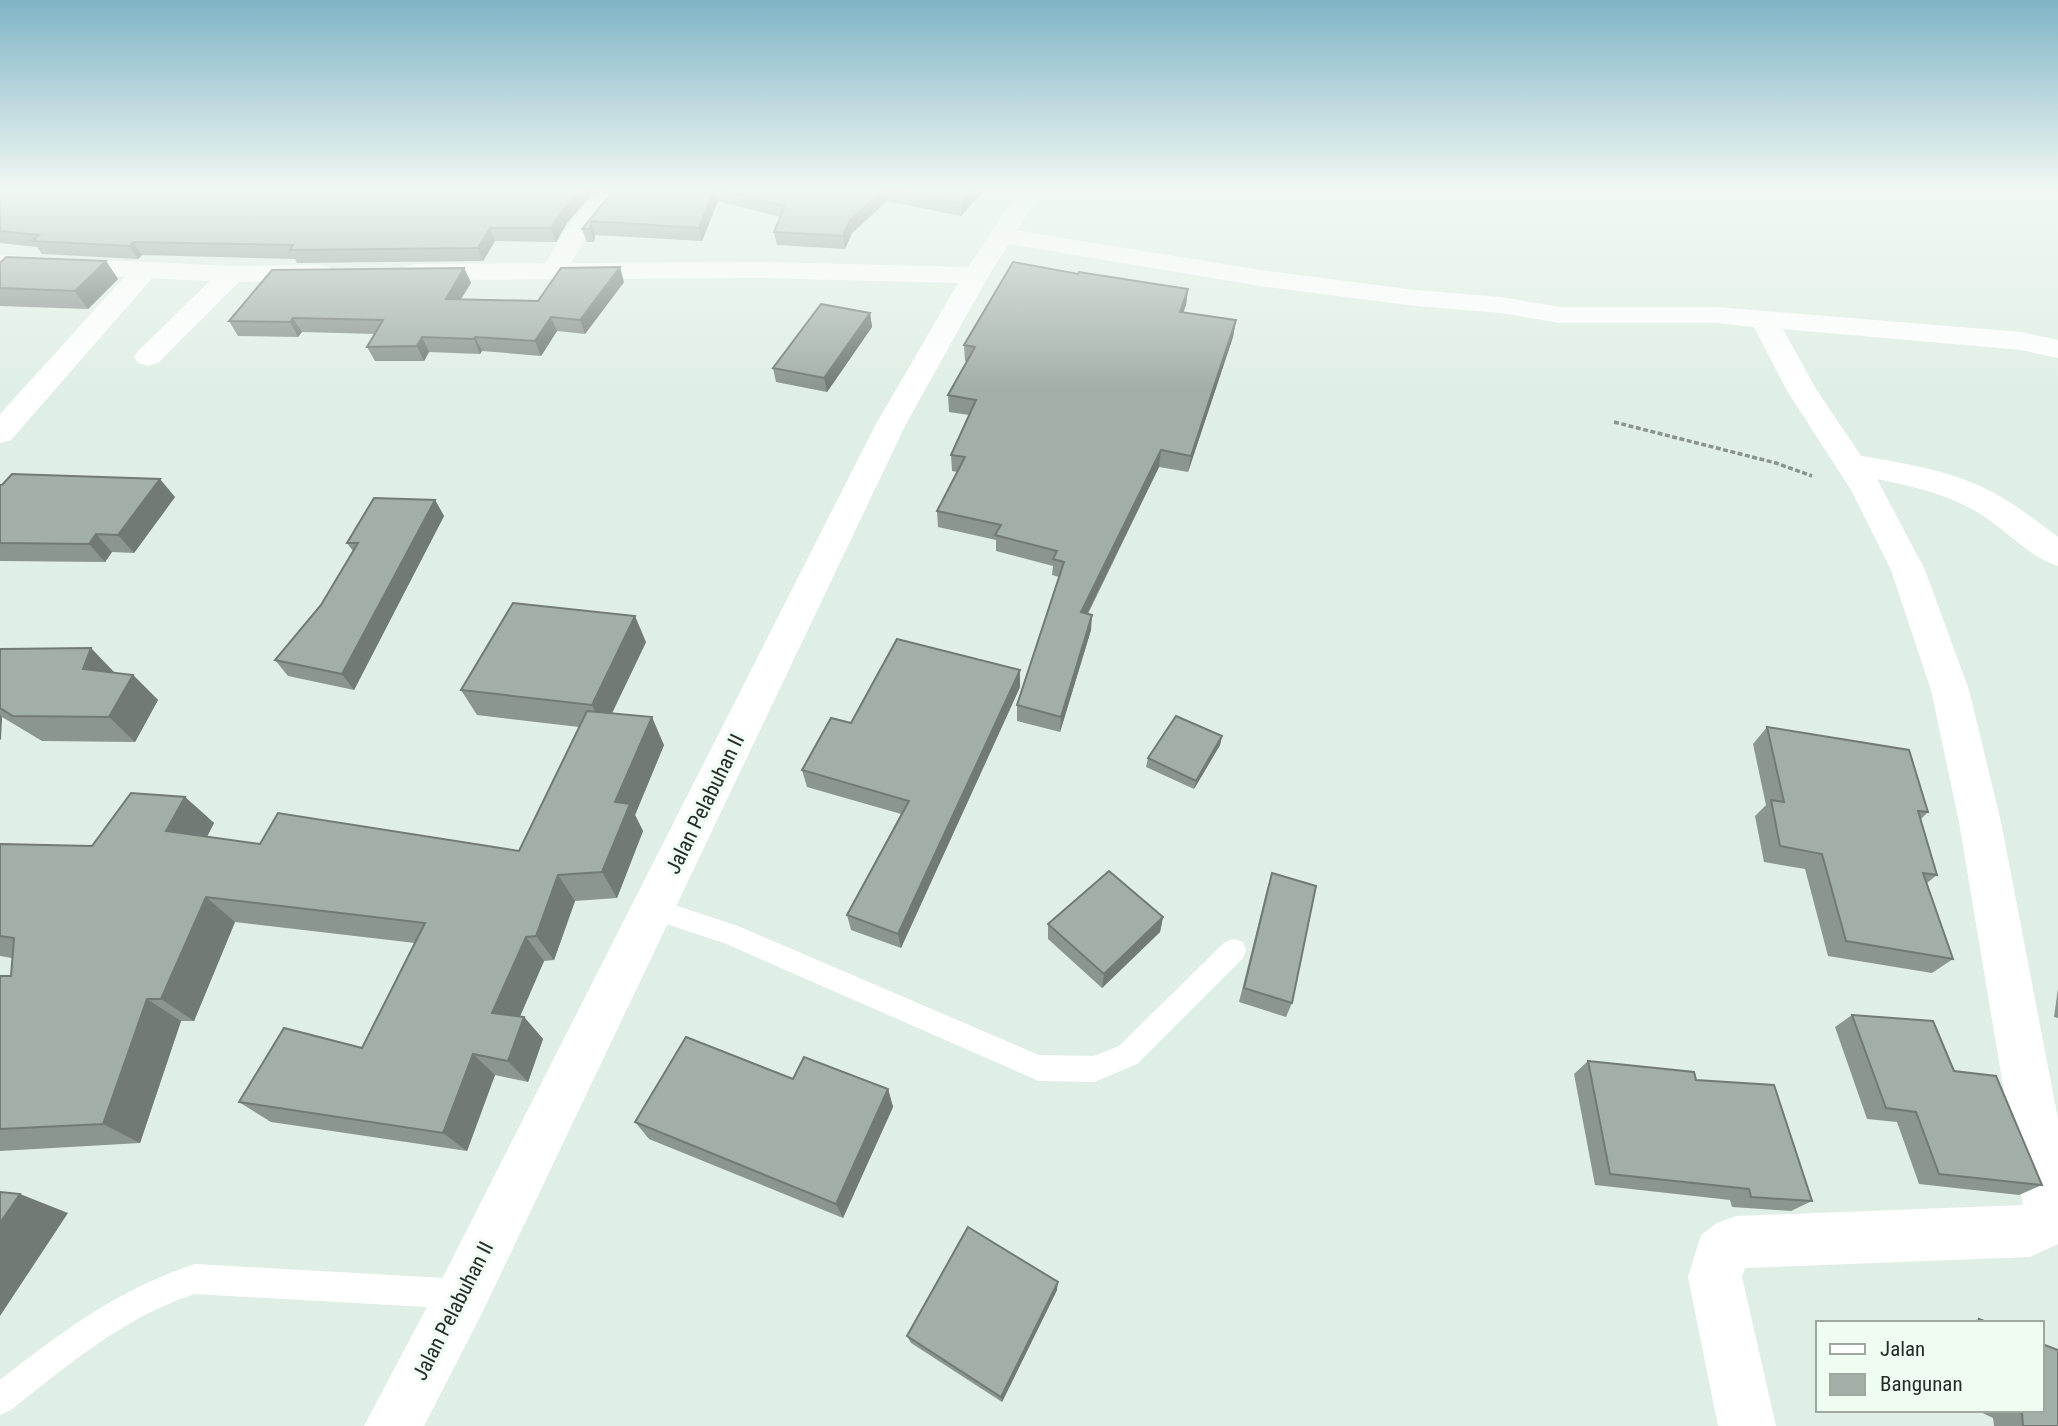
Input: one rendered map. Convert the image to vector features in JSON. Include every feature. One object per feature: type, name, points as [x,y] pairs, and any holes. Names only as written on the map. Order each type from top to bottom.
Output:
[{"type":"street","points":[[554,270],[562,257]]},
{"type":"street","name":"Jalan Pelabuhan II","points":[[393,1426],[463,1294],[891,424],[988,257]]},
{"type":"street","points":[[1128,257],[1260,278],[1416,298],[1501,305],[1560,315],[1667,314],[1764,319],[2021,341],[2058,349]]},
{"type":"street","points":[[0,263],[232,274],[339,273]]},
{"type":"street","points":[[0,433],[145,270]]},
{"type":"street","points":[[393,272],[763,270],[976,275]]},
{"type":"street","points":[[148,356],[232,274]]},
{"type":"street","points":[[1746,1426],[1715,1277],[1720,1254],[1735,1242],[2030,1231],[2043,1224],[2049,1207],[1980,822],[1950,690],[1908,570],[1858,477],[1801,389],[1764,319]]},
{"type":"street","points":[[1858,477],[1912,477],[1970,494],[2058,554]]},
{"type":"lane","points":[[653,909],[729,934],[1040,1068],[1094,1069],[1128,1055],[1234,950]]},
{"type":"lane","points":[[0,1398],[101,1321],[131,1302],[160,1289],[195,1279],[463,1294]]},
{"type":"path","points":[[1614,422],[1776,463],[1835,484],[1858,477]]},
{"type":"building","points":[[6,257],[106,261],[75,291],[0,288],[0,263]]},
{"type":"building","points":[[1013,262],[1188,289],[1180,312],[1236,320],[1191,456],[1161,450],[1081,612],[1092,615],[1061,717],[1017,705],[1064,562],[1053,559],[1057,551],[995,535],[1001,525],[937,511],[965,457],[951,455],[976,400],[948,395],[975,347],[964,345]]},
{"type":"building","points":[[620,267],[580,320],[551,317],[535,341],[422,337],[417,346],[367,347],[383,320],[293,318],[290,322],[229,321],[272,270],[464,268],[446,299],[538,301],[561,268]]},
{"type":"building","points":[[821,304],[870,313],[824,378],[773,368]]},
{"type":"building","points":[[12,474],[160,479],[118,535],[96,534],[89,544],[0,543],[0,485]]},
{"type":"building","points":[[374,498],[435,500],[342,674],[275,660],[321,605],[358,543],[347,543]]},
{"type":"building","points":[[513,603],[635,616],[592,705],[461,690]]},
{"type":"building","points":[[897,639],[1020,670],[898,934],[847,915],[909,801],[802,770],[831,718],[851,723]]},
{"type":"building","points":[[91,648],[83,669],[133,675],[109,717],[13,716],[0,708],[0,649]]},
{"type":"building","points":[[587,711],[652,717],[615,802],[630,804],[602,872],[558,875],[536,936],[526,937],[492,1013],[524,1017],[508,1061],[473,1054],[443,1133],[239,1102],[284,1028],[362,1048],[425,923],[206,897],[161,999],[147,999],[103,1124],[0,1129],[0,976],[11,976],[14,938],[0,936],[0,844],[92,846],[131,793],[185,797],[166,831],[260,844],[278,813],[519,851]]},
{"type":"building","points":[[1176,716],[1222,736],[1196,781],[1148,758]]},
{"type":"building","points":[[1767,727],[1909,750],[1928,812],[1918,811],[1937,875],[1923,873],[1953,959],[1846,941],[1822,854],[1780,846],[1771,800],[1784,802]]},
{"type":"building","points":[[1109,871],[1163,917],[1104,974],[1048,924]]},
{"type":"building","points":[[1272,873],[1316,886],[1292,1003],[1244,988]]},
{"type":"building","points":[[1852,1015],[1933,1021],[1954,1071],[1996,1076],[2042,1185],[1939,1174],[1916,1112],[1886,1108]]},
{"type":"building","points":[[686,1037],[793,1079],[804,1057],[888,1089],[836,1204],[635,1122]]},
{"type":"building","points":[[1588,1061],[1694,1072],[1696,1080],[1774,1085],[1812,1201],[1751,1197],[1749,1189],[1610,1174]]},
{"type":"building","points":[[0,1192],[20,1194],[0,1223]]},
{"type":"building","points":[[968,1227],[1058,1282],[1001,1397],[907,1336]]},
{"type":"building","points":[[2044,1345],[2058,1350],[2058,1426],[2023,1426],[2020,1412],[2044,1412]]}]
